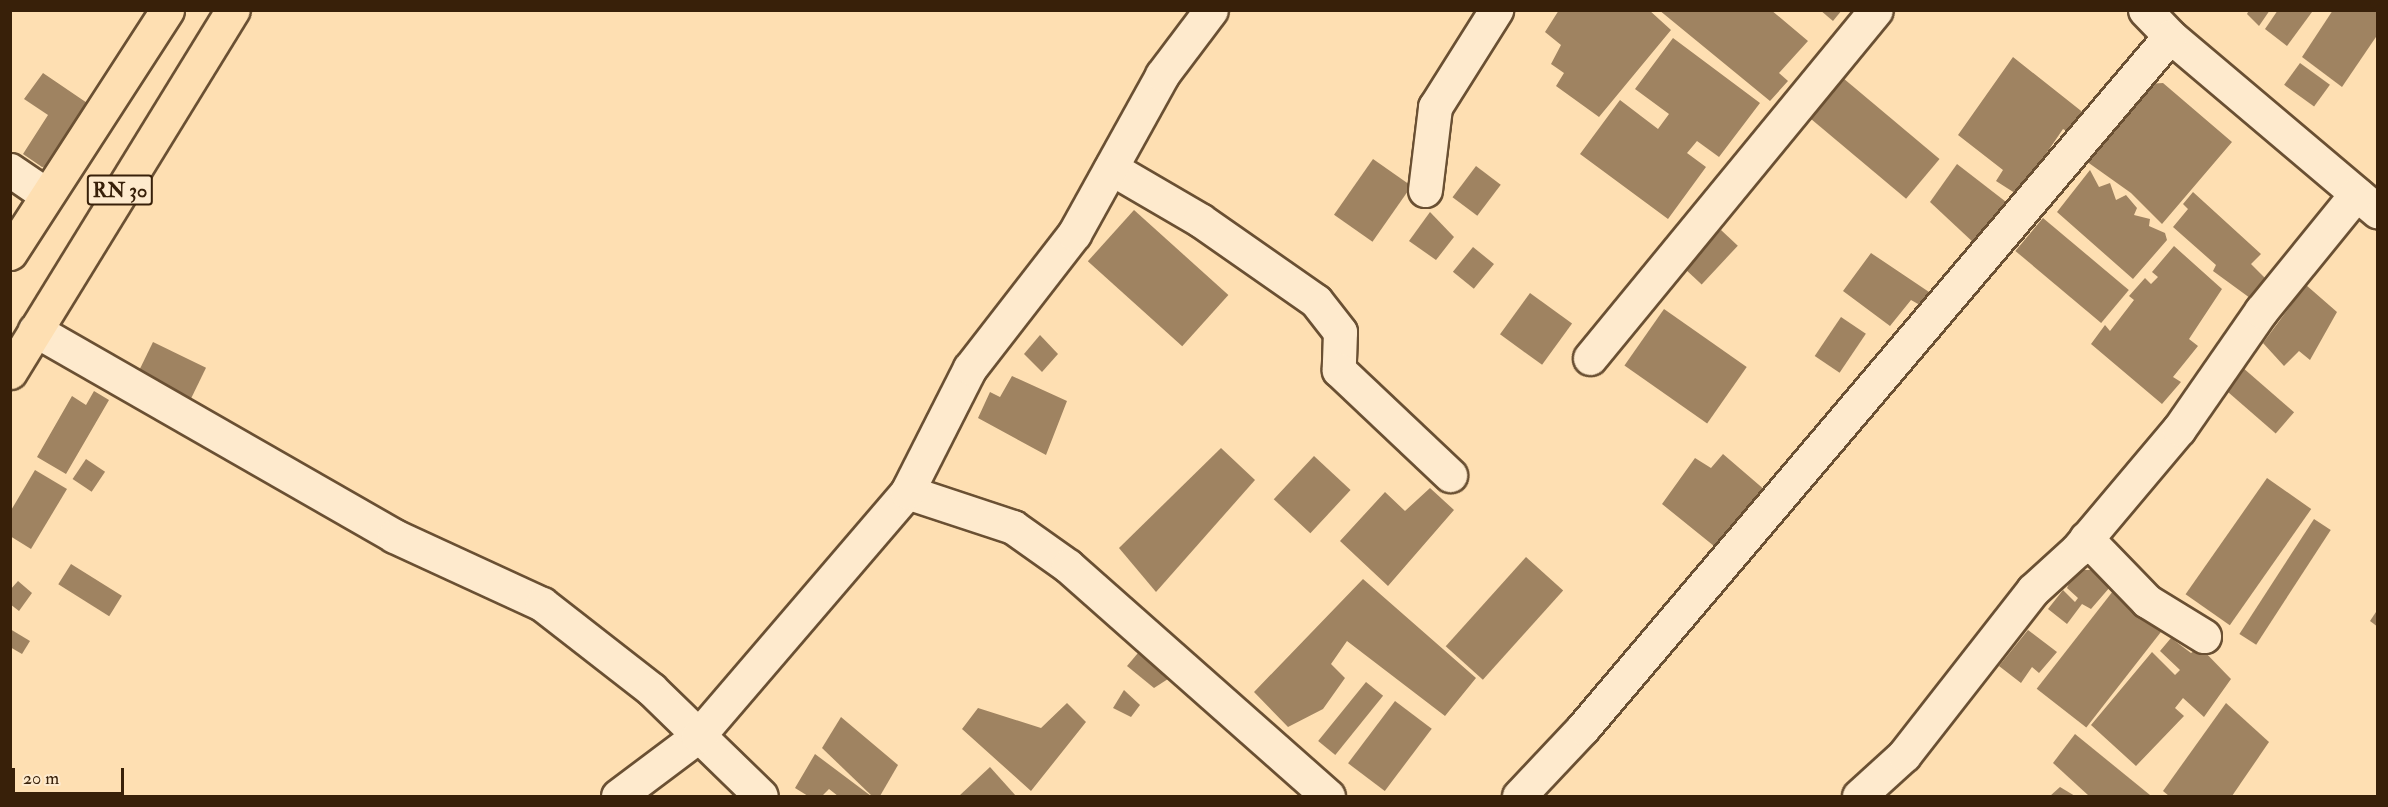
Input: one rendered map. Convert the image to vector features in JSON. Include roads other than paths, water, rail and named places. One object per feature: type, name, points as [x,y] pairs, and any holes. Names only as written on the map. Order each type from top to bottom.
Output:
[{"type":"main road","name":"RN 30","points":[[10,253],[45,194],[166,10]]},
{"type":"main road","name":"RN 30","points":[[10,372],[233,10]]},
{"type":"street","points":[[618,796],[698,736],[907,492],[970,368],[1074,234],[1162,75],[1211,10]]},
{"type":"street","points":[[1425,190],[1435,107],[1496,10]]},
{"type":"street","points":[[1590,358],[1876,10]]},
{"type":"street","points":[[1859,796],[1904,755],[2033,590],[2086,538],[2179,429],[2261,310],[2367,203],[2170,36],[2145,10]]},
{"type":"street","points":[[1519,796],[1583,728],[2170,36]]},
{"type":"street","points":[[1111,168],[1200,220],[1316,301],[1340,332],[1339,370],[1450,475]]},
{"type":"street","points":[[10,170],[45,194]]},
{"type":"street","points":[[35,330],[394,536],[542,604],[651,689],[761,796]]},
{"type":"street","points":[[907,492],[1013,527],[1068,566],[1328,796]]},
{"type":"street","points":[[2086,538],[2147,601],[2204,636]]}]
